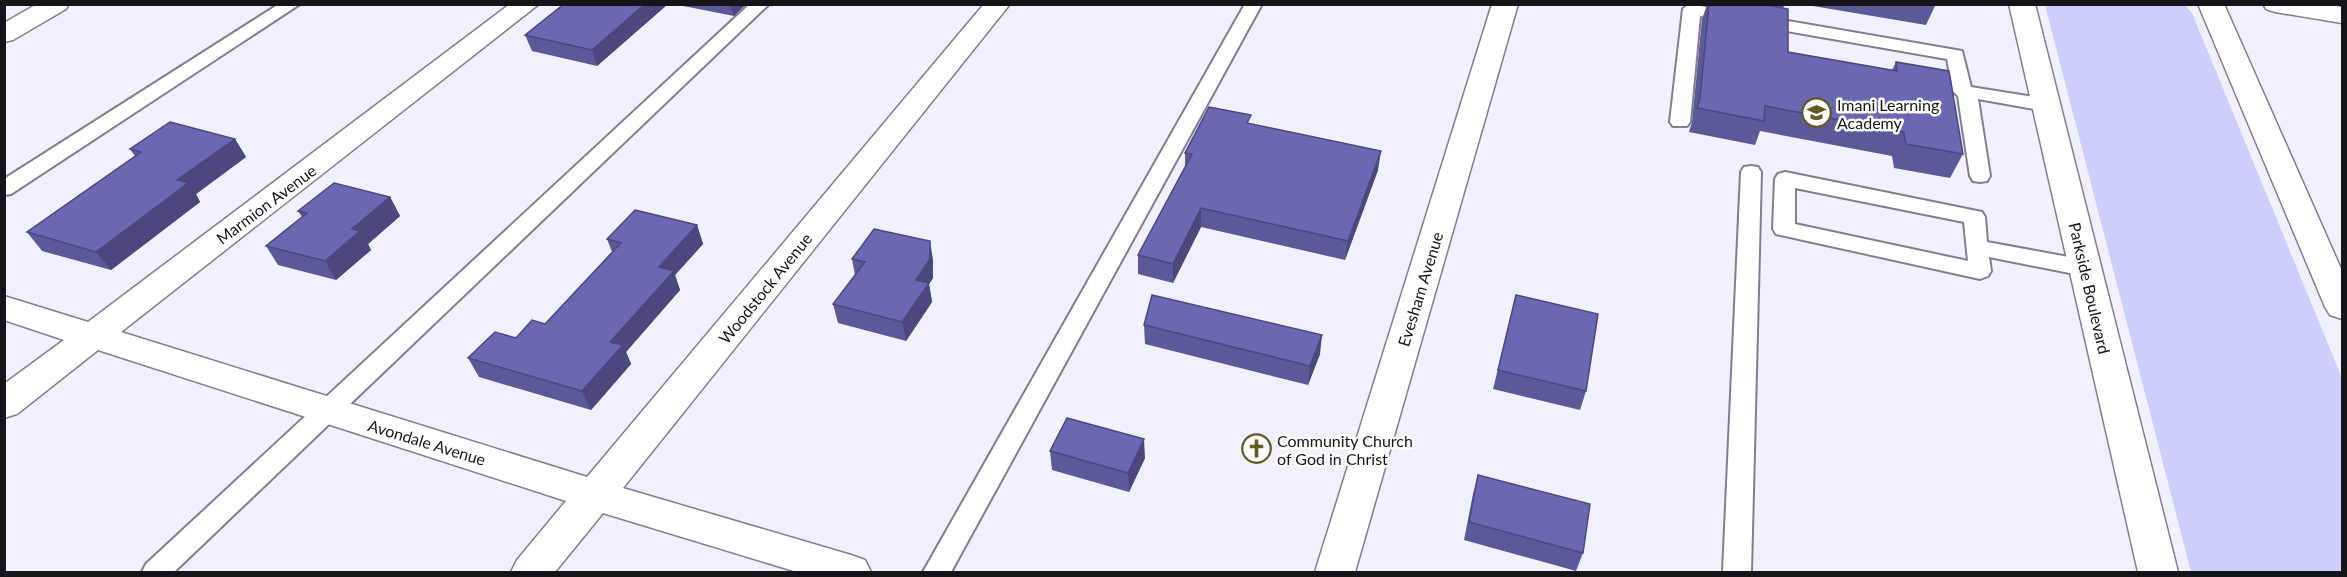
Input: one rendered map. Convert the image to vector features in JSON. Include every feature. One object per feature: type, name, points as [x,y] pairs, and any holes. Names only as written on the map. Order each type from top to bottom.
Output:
[{"type":"street","points":[[4,34],[57,4]]},
{"type":"street","name":"Marmion Avenue","points":[[4,404],[527,4]]},
{"type":"street","name":"Woodstock Avenue","points":[[531,573],[998,4]]},
{"type":"street","name":"Evesham Avenue","points":[[1335,573],[1505,4]]},
{"type":"street","name":"Parkside Boulevard","points":[[2022,4],[2158,573]]},
{"type":"street","points":[[2211,4],[2343,307]]},
{"type":"street","points":[[2275,4],[2343,15]]},
{"type":"street","name":"Avondale Avenue","points":[[4,308],[850,573]]},
{"type":"lane","points":[[4,189],[292,4]]},
{"type":"lane","points":[[156,573],[761,4]]},
{"type":"lane","points":[[937,573],[1254,4]]},
{"type":"lane","points":[[1680,122],[1692,9],[1956,55],[1962,91],[2046,105]]},
{"type":"lane","points":[[1967,92],[1980,176]]},
{"type":"lane","points":[[1737,573],[1751,172]]},
{"type":"lane","points":[[1785,179],[1974,218],[1977,247],[1980,271],[1784,229],[1785,179]]},
{"type":"lane","points":[[1977,247],[2085,268]]},
{"type":"shaded area","points":[[2045,5],[2185,5],[2192,13],[2342,378],[2342,572],[2191,572]]},
{"type":"building","points":[[564,4],[645,4],[592,50],[525,35]]},
{"type":"building","name":"Imani Learning Academy","points":[[1709,4],[1762,4],[1788,9],[1788,52],[1897,71],[1896,62],[1949,71],[1963,154],[1906,144],[1904,132],[1765,106],[1764,121],[1697,108],[1700,98]]},
{"type":"building","points":[[1209,107],[1251,115],[1247,123],[1381,151],[1348,241],[1201,208],[1173,264],[1138,255],[1192,154],[1185,153]]},
{"type":"building","points":[[170,122],[235,139],[177,180],[188,183],[96,252],[27,232],[141,152],[130,149]]},
{"type":"building","points":[[334,183],[390,197],[352,229],[360,231],[325,261],[266,246],[307,213],[298,211]]},
{"type":"building","points":[[635,210],[697,225],[659,267],[674,271],[610,342],[623,345],[582,391],[468,358],[495,332],[516,338],[532,320],[545,324],[621,243],[607,239]]},
{"type":"building","points":[[874,229],[930,241],[930,259],[916,280],[929,283],[902,322],[833,304],[865,262],[852,259]]},
{"type":"building","points":[[1152,295],[1322,335],[1310,366],[1144,325]]},
{"type":"building","points":[[1516,295],[1598,314],[1586,391],[1498,370]]},
{"type":"building","points":[[1067,418],[1144,439],[1128,473],[1050,451]]},
{"type":"building","points":[[1478,475],[1590,504],[1583,553],[1469,522]]},
{"type":"place","name":"Imani Learning Academy","points":[[1816,113]]},
{"type":"place","name":"Community Church of God in Christ","points":[[1256,449]]}]
